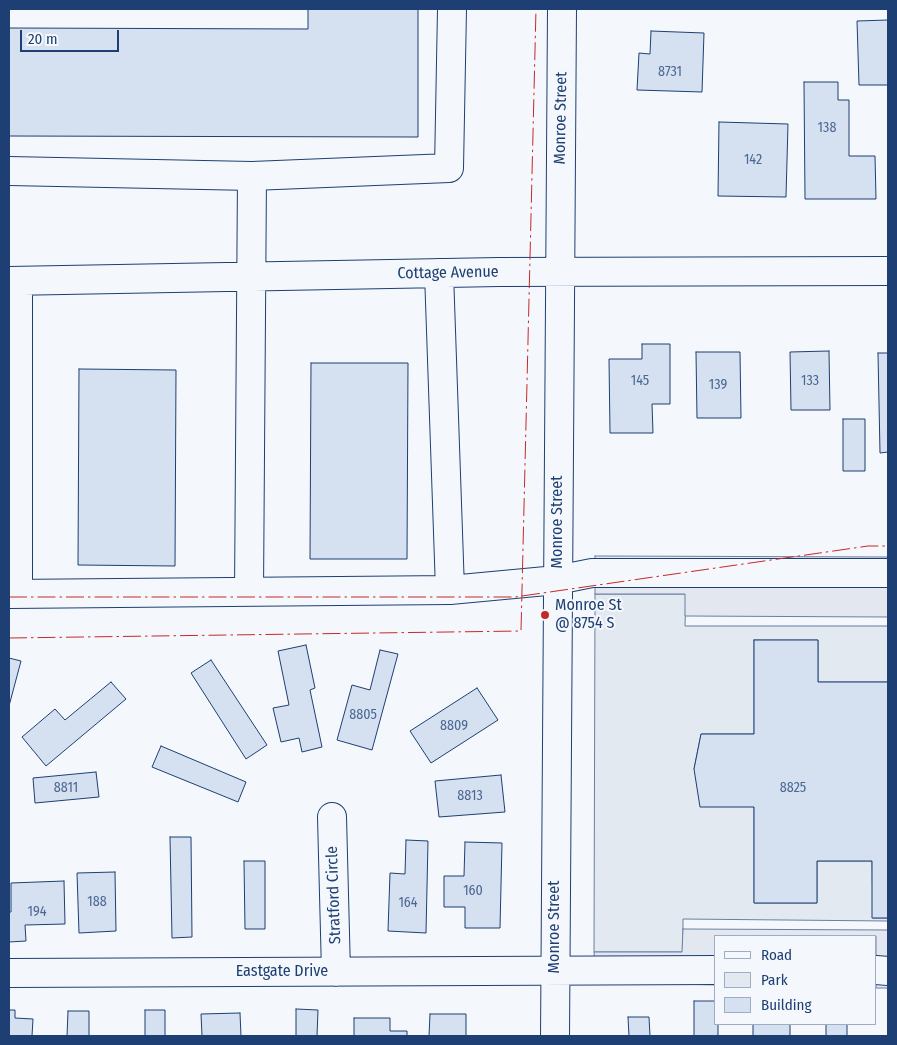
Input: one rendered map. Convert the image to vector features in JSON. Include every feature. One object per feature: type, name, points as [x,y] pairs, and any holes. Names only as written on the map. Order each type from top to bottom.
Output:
[{"type":"street","points":[[9,171],[252,176],[449,168],[452,9]]},
{"type":"street","name":"Monroe Street","points":[[555,1036],[562,9]]},
{"type":"street","points":[[249,592],[252,176]]},
{"type":"street","name":"Cottage Avenue","points":[[13,281],[559,272],[888,271]]},
{"type":"street","points":[[438,274],[450,590]]},
{"type":"street","points":[[13,281],[13,594],[450,590],[558,580],[592,573],[888,573]]},
{"type":"street","name":"Stratford Circle","points":[[332,817],[336,972]]},
{"type":"street","name":"Eastgate Drive","points":[[9,973],[555,971],[587,969],[714,970]]},
{"type":"green space","points":[[595,594],[686,594],[685,626],[888,626],[888,682],[818,682],[818,640],[754,640],[754,734],[701,734],[694,769],[754,807],[754,903],[817,903],[817,861],[872,861],[873,918],[888,918],[888,921],[683,919],[683,952],[594,952]]},
{"type":"shaded area","points":[[595,556],[888,557],[888,617],[685,616],[685,594],[595,594]]},
{"type":"shaded area","points":[[683,929],[888,930],[888,988],[877,988],[877,935],[714,935],[714,985],[596,982],[594,952],[682,952]]},
{"type":"building","points":[[308,9],[418,9],[418,137],[9,136],[9,28],[308,29]]},
{"type":"building","points":[[888,20],[888,85],[859,85],[857,21]]},
{"type":"building","points":[[651,31],[704,33],[702,92],[637,90],[639,53],[650,54]]},
{"type":"building","points":[[804,82],[838,82],[838,100],[849,100],[849,156],[875,156],[876,199],[805,199]]},
{"type":"building","points":[[719,122],[788,124],[786,197],[718,196]]},
{"type":"building","points":[[642,344],[670,344],[670,404],[652,404],[653,433],[610,433],[609,359],[642,359]]},
{"type":"building","points":[[829,351],[830,410],[791,410],[790,352]]},
{"type":"building","points":[[696,352],[740,352],[741,418],[697,418]]},
{"type":"building","points":[[878,353],[888,353],[888,452],[880,453]]},
{"type":"building","points":[[311,363],[408,363],[407,559],[310,559]]},
{"type":"building","points":[[79,369],[176,370],[175,566],[78,565]]},
{"type":"building","points":[[843,419],[865,419],[865,471],[843,471]]},
{"type":"building","points":[[754,640],[818,640],[818,682],[888,682],[888,918],[872,918],[872,861],[817,861],[817,903],[754,903],[754,807],[700,807],[694,769],[701,734],[754,734]]},
{"type":"building","points":[[306,645],[315,688],[310,690],[322,747],[302,752],[299,738],[281,742],[273,708],[289,705],[278,651]]},
{"type":"building","points":[[380,650],[398,654],[372,750],[337,740],[352,685],[370,690]]},
{"type":"building","points":[[9,658],[21,661],[9,706]]},
{"type":"building","points":[[211,660],[267,745],[246,759],[191,673]]},
{"type":"building","points":[[111,682],[126,699],[46,766],[22,737],[55,709],[65,720]]},
{"type":"building","points":[[477,688],[498,720],[431,763],[410,731]]},
{"type":"building","points":[[161,746],[246,782],[238,802],[152,767]]},
{"type":"building","points":[[96,772],[99,797],[35,803],[33,778]]},
{"type":"building","points":[[501,775],[505,812],[439,817],[435,781]]},
{"type":"building","points":[[170,837],[191,837],[192,937],[172,938]]},
{"type":"building","points":[[406,840],[428,841],[426,933],[388,931],[390,873],[405,874]]},
{"type":"building","points":[[465,842],[502,843],[500,928],[465,928],[465,907],[444,907],[444,876],[464,876]]},
{"type":"building","points":[[244,861],[265,861],[265,929],[245,929]]},
{"type":"building","points":[[115,872],[116,931],[79,933],[77,873]]},
{"type":"building","points":[[64,881],[65,924],[25,925],[26,941],[9,942],[11,883]]},
{"type":"building","points":[[694,1001],[714,1001],[714,1025],[718,1025],[718,1036],[694,1036]]},
{"type":"building","points":[[296,1009],[318,1010],[317,1036],[296,1036]]},
{"type":"building","points":[[9,1010],[15,1010],[15,1018],[33,1019],[32,1036],[9,1036]]},
{"type":"building","points":[[145,1010],[165,1010],[165,1036],[145,1036]]},
{"type":"building","points":[[68,1011],[89,1011],[89,1036],[67,1036]]},
{"type":"building","points":[[240,1013],[241,1036],[202,1036],[201,1014]]},
{"type":"building","points":[[430,1014],[466,1014],[466,1036],[429,1036]]},
{"type":"building","points":[[628,1017],[649,1017],[650,1036],[629,1036]]},
{"type":"building","points":[[354,1018],[390,1018],[390,1031],[407,1031],[407,1036],[354,1036]]},
{"type":"building","points":[[753,1025],[790,1025],[790,1036],[753,1036]]},
{"type":"building","points":[[826,1025],[847,1025],[847,1036],[826,1036]]},
{"type":"power","points":[[9,638],[521,631],[536,9]]},
{"type":"power","points":[[9,597],[515,597],[868,546],[888,546]]},
{"type":"place","name":"Monroe St @ 8754 S","points":[[545,615]]}]
